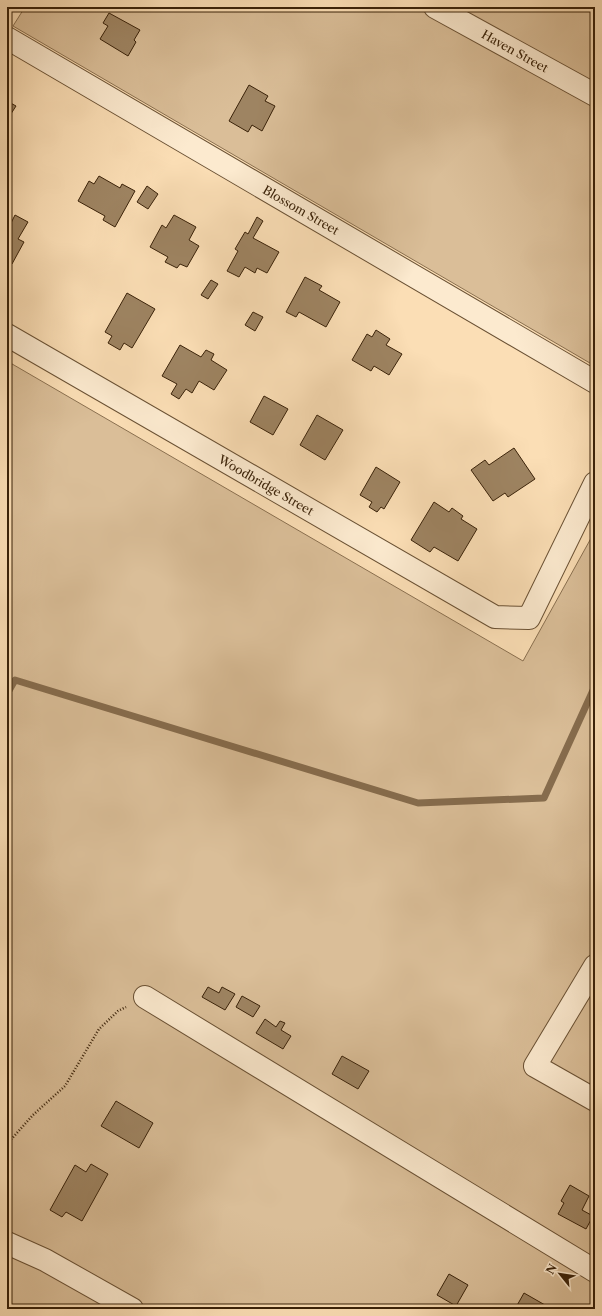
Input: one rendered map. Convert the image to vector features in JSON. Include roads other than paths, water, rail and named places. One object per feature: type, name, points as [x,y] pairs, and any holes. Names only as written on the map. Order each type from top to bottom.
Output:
[{"type":"street","name":"Haven Street","points":[[435,7],[595,95]]},
{"type":"street","name":"Blossom Street","points":[[7,38],[595,382]]},
{"type":"street","name":"Woodbridge Street","points":[[7,335],[495,617],[529,618],[595,484]]},
{"type":"street","points":[[595,966],[535,1066],[595,1100]]},
{"type":"street","points":[[145,997],[595,1271]]},
{"type":"street","points":[[7,1243],[45,1260],[132,1309]]},
{"type":"waterway","points":[[7,694],[15,680],[418,803],[544,798],[595,686]]}]
